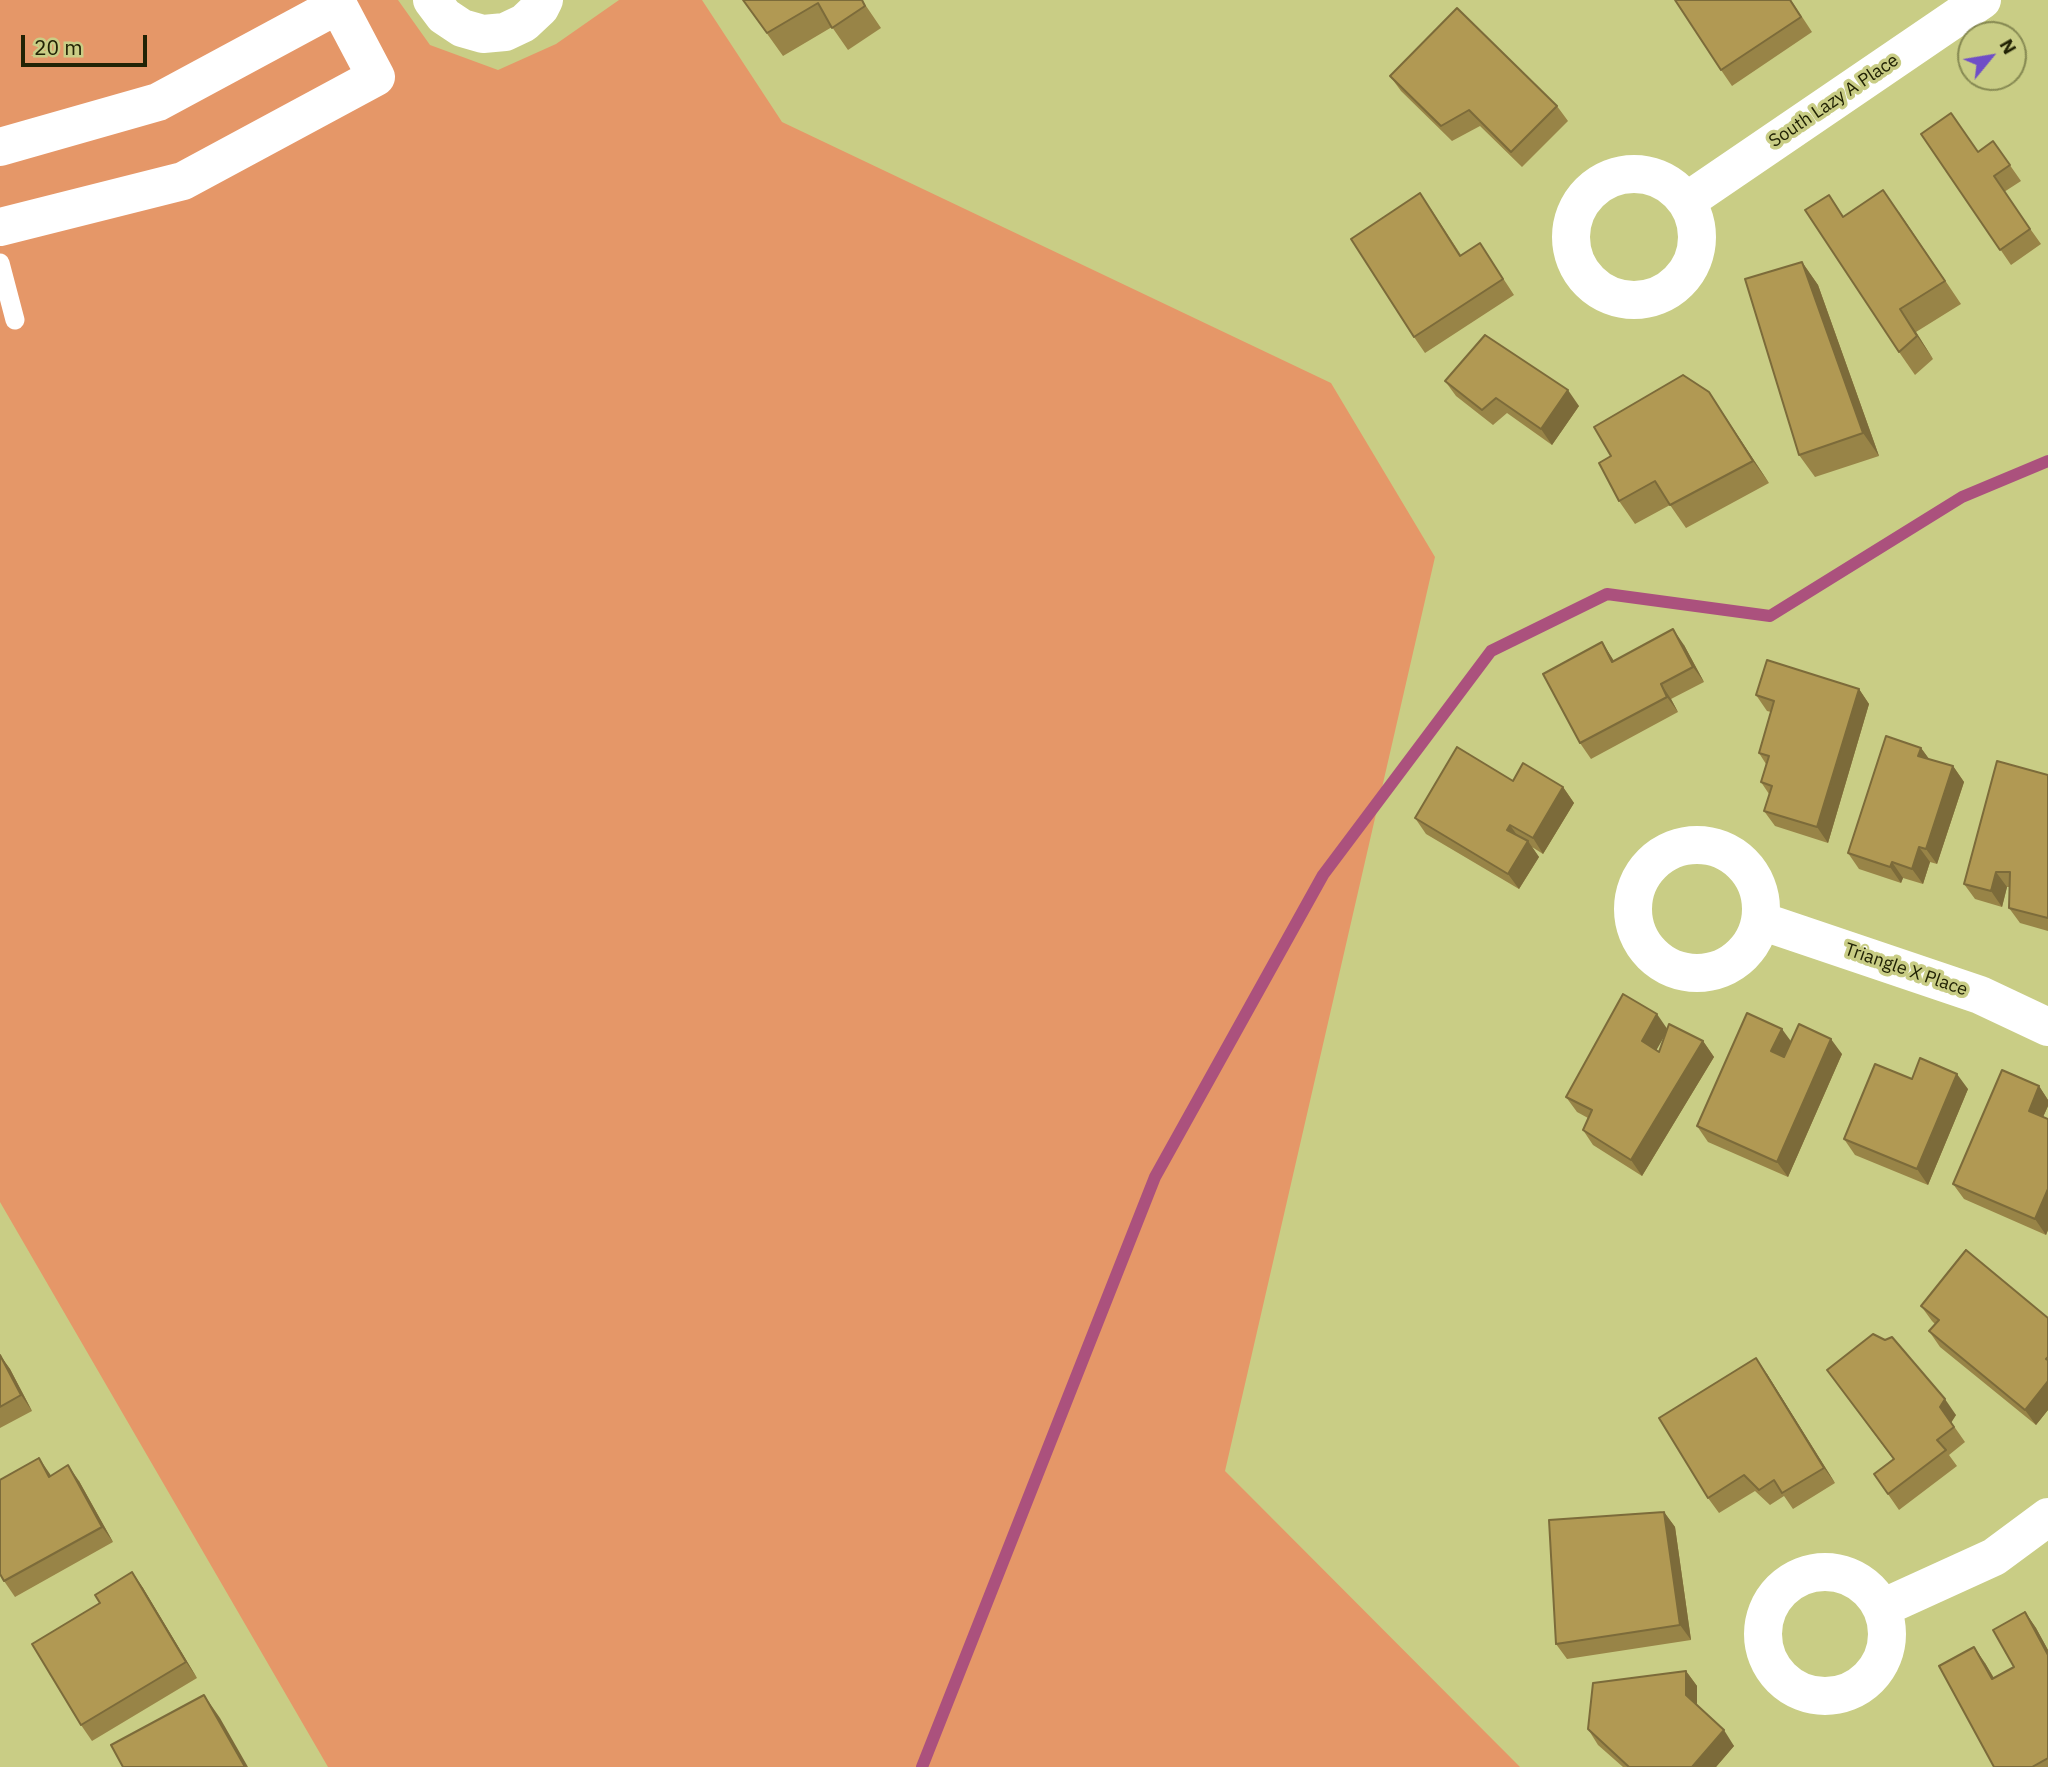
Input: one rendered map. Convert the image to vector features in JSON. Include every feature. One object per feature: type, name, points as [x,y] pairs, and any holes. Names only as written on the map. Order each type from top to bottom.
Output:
[{"type":"street","points":[[432,0],[444,16],[453,22],[483,34],[505,32],[524,23],[540,8],[544,0]]},
{"type":"street","name":"South Lazy A Place","points":[[1687,201],[1982,0]]},
{"type":"street","points":[[0,147],[158,102],[337,3],[376,77],[183,181],[0,227]]},
{"type":"street","name":"Triangle X Place","points":[[1761,921],[1980,995],[2048,1027]]},
{"type":"street","points":[[1882,1608],[1994,1558],[2048,1517]]},
{"type":"lane","points":[[0,263],[15,320]]},
{"type":"shaded area","points":[[0,0],[398,0],[430,45],[498,70],[556,44],[619,0],[702,0],[782,122],[1331,383],[1435,557],[1225,1471],[1520,1767],[328,1767],[0,1202]]},
{"type":"building","points":[[743,0],[862,0],[865,6],[832,28],[818,3],[767,33]]},
{"type":"building","points":[[1675,0],[1790,0],[1801,17],[1721,70]]},
{"type":"building","points":[[1457,8],[1557,106],[1511,152],[1469,110],[1441,126],[1390,76]]},
{"type":"building","points":[[1951,113],[1978,152],[1993,141],[2010,165],[1994,176],[2030,229],[2000,250],[1921,134]]},
{"type":"building","points":[[1883,190],[1945,281],[1900,309],[1917,336],[1899,352],[1805,210],[1829,195],[1843,217]]},
{"type":"building","points":[[1420,193],[1460,256],[1480,243],[1503,279],[1414,337],[1351,239]]},
{"type":"building","points":[[1802,262],[1863,433],[1799,455],[1745,279]]},
{"type":"building","points":[[1485,335],[1568,390],[1541,429],[1496,398],[1482,410],[1445,381]]},
{"type":"building","points":[[1683,375],[1709,392],[1753,461],[1670,505],[1655,481],[1619,501],[1599,463],[1611,456],[1594,427]]},
{"type":"building","points":[[1673,629],[1693,667],[1661,684],[1667,697],[1580,743],[1543,674],[1602,642],[1612,662]]},
{"type":"building","points":[[1767,660],[1859,689],[1817,827],[1764,811],[1772,786],[1761,782],[1769,756],[1759,753],[1774,701],[1756,695]]},
{"type":"building","points":[[1886,736],[1921,748],[1918,756],[1953,766],[1926,849],[1919,847],[1912,869],[1892,862],[1890,867],[1848,853]]},
{"type":"building","points":[[1457,747],[1513,781],[1523,763],[1563,787],[1533,838],[1510,825],[1507,830],[1528,841],[1508,874],[1415,818]]},
{"type":"building","points":[[1997,761],[2048,775],[2048,918],[2009,908],[2010,872],[1996,872],[1991,891],[1964,884]]},
{"type":"building","points":[[1623,994],[1657,1014],[1642,1041],[1659,1052],[1669,1024],[1703,1041],[1631,1160],[1583,1130],[1592,1110],[1566,1097]]},
{"type":"building","points":[[1747,1013],[1782,1029],[1771,1051],[1784,1057],[1799,1024],[1831,1039],[1777,1162],[1697,1126]]},
{"type":"building","points":[[1920,1058],[1957,1074],[1917,1169],[1844,1139],[1875,1064],[1912,1079]]},
{"type":"building","points":[[2002,1070],[2039,1086],[2029,1111],[2048,1119],[2048,1189],[2035,1219],[1953,1184]]},
{"type":"building","points":[[1966,1250],[2048,1318],[2048,1381],[2025,1410],[1929,1331],[1939,1320],[1921,1306]]},
{"type":"building","points":[[1873,1334],[1885,1340],[1892,1337],[1945,1399],[1940,1407],[1954,1427],[1937,1440],[1946,1450],[1888,1494],[1874,1474],[1894,1459],[1827,1370]]},
{"type":"building","points":[[0,1355],[21,1395],[0,1407]]},
{"type":"building","points":[[1756,1358],[1824,1468],[1782,1493],[1774,1480],[1759,1490],[1744,1475],[1708,1498],[1659,1418]]},
{"type":"building","points":[[39,1458],[49,1477],[68,1465],[102,1527],[4,1581],[0,1574],[0,1480]]},
{"type":"building","points":[[1664,1512],[1680,1625],[1556,1644],[1549,1520]]},
{"type":"building","points":[[132,1572],[186,1662],[81,1725],[32,1644],[100,1603],[95,1595]]},
{"type":"building","points":[[2025,1612],[2048,1655],[2048,1758],[2032,1767],[1994,1767],[1939,1666],[1974,1647],[1992,1679],[2014,1667],[1993,1630]]},
{"type":"building","points":[[1686,1671],[1686,1695],[1724,1730],[1692,1767],[1629,1767],[1588,1729],[1593,1683]]},
{"type":"building","points":[[204,1695],[245,1767],[123,1767],[111,1745]]},
{"type":"waterway","points":[[922,1767],[1155,1177],[1323,875],[1491,651],[1607,594],[1770,616],[1962,497],[2048,461]]}]
